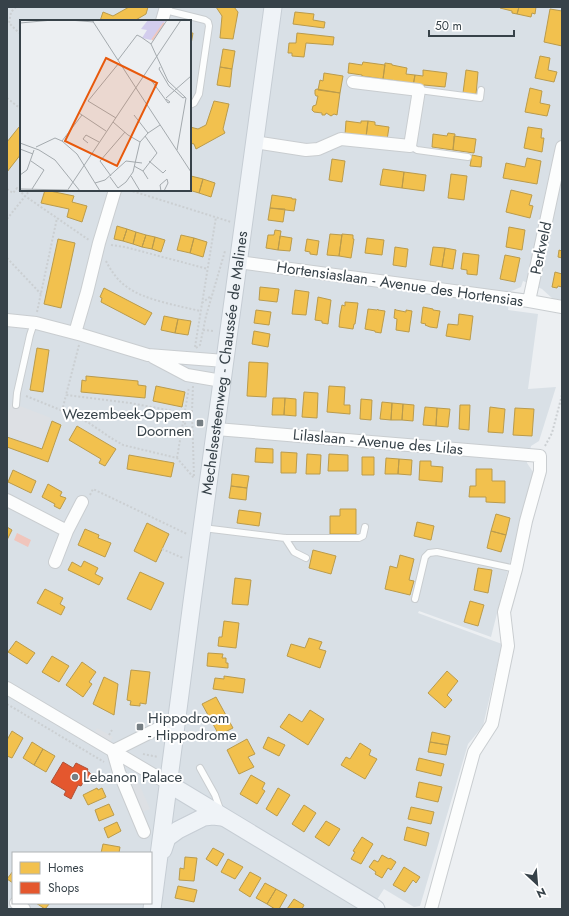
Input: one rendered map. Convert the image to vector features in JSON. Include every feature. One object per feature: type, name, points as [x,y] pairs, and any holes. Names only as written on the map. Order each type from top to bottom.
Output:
[{"type":"main road","name":"Mechelsesteenweg - Chaussée de Malines","points":[[159,863],[197,564],[273,7]]},
{"type":"main road","points":[[169,784],[376,909]]},
{"type":"main road","points":[[152,909],[159,863],[167,838],[174,832],[204,817],[222,817]]},
{"type":"street","points":[[254,142],[306,150],[318,149],[341,140],[410,146],[419,90],[353,82]]},
{"type":"street","name":"Perkveld","points":[[529,301],[562,147]]},
{"type":"street","points":[[78,334],[99,243],[115,191]]},
{"type":"street","name":"Hortensiaslaan - Avenue des Hortensias","points":[[238,262],[529,301],[562,307]]},
{"type":"street","points":[[7,320],[35,323],[78,334],[148,355],[187,375],[222,381]]},
{"type":"street","points":[[148,355],[225,361]]},
{"type":"street","name":"Lilaslaan - Avenue des Lilas","points":[[216,429],[540,456]]},
{"type":"street","points":[[431,909],[474,752],[492,724],[508,646],[504,612],[516,569],[526,521],[540,472],[540,456]]},
{"type":"street","points":[[7,500],[67,531]]},
{"type":"street","points":[[55,562],[67,531],[82,502]]},
{"type":"street","points":[[7,688],[169,784]]},
{"type":"street","points":[[113,751],[177,719]]},
{"type":"street","points":[[113,751],[119,772],[144,832]]},
{"type":"lane","points":[[165,13],[205,20],[210,26],[199,94],[194,103],[191,104]]},
{"type":"lane","points":[[419,90],[480,98],[481,90]]},
{"type":"lane","points":[[410,146],[417,150],[468,157]]},
{"type":"lane","points":[[16,404],[17,393],[30,335],[35,323]]},
{"type":"lane","points":[[201,535],[285,538],[359,538],[363,536],[365,526]]},
{"type":"lane","points":[[285,538],[294,552],[306,558]]},
{"type":"lane","points":[[415,599],[425,557],[429,553],[437,552],[516,569]]},
{"type":"lane","points":[[200,768],[215,795],[222,817]]},
{"type":"path","points":[[16,7],[11,12],[9,24],[19,33]]},
{"type":"path","points":[[7,98],[20,108]]},
{"type":"path","points":[[7,189],[12,193],[17,188],[25,196],[86,238],[99,243],[125,247],[208,269]]},
{"type":"path","points":[[7,218],[29,191]]},
{"type":"path","points":[[132,191],[233,223]]},
{"type":"path","points":[[216,217],[195,348],[200,345],[212,295],[227,244]]},
{"type":"path","points":[[35,323],[57,218]]},
{"type":"path","points":[[99,243],[113,274],[126,287],[156,300],[201,312]]},
{"type":"path","points":[[7,258],[41,294]]},
{"type":"path","points":[[202,304],[212,295]]},
{"type":"path","points":[[203,330],[214,332]]},
{"type":"path","points":[[62,411],[78,334]]},
{"type":"path","points":[[176,458],[190,382],[193,387],[192,439],[194,478]]},
{"type":"path","points":[[17,393],[94,425],[123,445],[176,458],[207,493]]},
{"type":"path","points":[[66,395],[130,403],[184,413]]},
{"type":"path","points":[[540,456],[552,433],[562,395]]},
{"type":"path","points":[[183,418],[192,439]]},
{"type":"path","points":[[82,502],[86,502],[93,489],[201,535]]},
{"type":"path","points":[[162,549],[197,564]]},
{"type":"path","points":[[7,704],[106,763]]},
{"type":"path","points":[[109,735],[112,730]]},
{"type":"path","points":[[141,753],[163,758]]},
{"type":"shaded area","points":[[7,7],[562,7],[562,300],[553,299],[542,289],[523,281],[521,287],[511,291],[508,310],[538,314],[528,389],[556,387],[539,441],[531,446],[527,463],[533,472],[491,637],[419,611],[418,613],[502,644],[483,726],[468,744],[420,906],[414,907],[384,889],[371,909],[7,909]]},
{"type":"shaded area","points":[[12,403],[51,418],[40,447],[7,434],[7,416]]},
{"type":"shaded area","points":[[17,533],[31,540],[28,547],[14,540]]},
{"type":"shaded area","points":[[97,728],[113,737],[110,742],[94,733]]},
{"type":"shaded area","points":[[137,779],[150,809],[140,813],[127,783]]},
{"type":"building: Homes","points":[[129,7],[148,7],[146,14],[136,20],[100,20],[103,12],[113,16]]},
{"type":"building: Homes","points":[[216,7],[234,7],[238,12],[233,39],[220,38],[222,16]]},
{"type":"building: Homes","points":[[519,7],[517,14],[500,8]]},
{"type":"building: Homes","points":[[519,7],[536,7],[535,14],[532,13],[531,17],[517,14]]},
{"type":"building: Homes","points":[[550,9],[562,11],[562,46],[544,42]]},
{"type":"building: Homes","points":[[295,12],[314,14],[313,20],[325,22],[324,28],[293,24]]},
{"type":"building: Homes","points":[[191,33],[193,33],[191,44]]},
{"type":"building: Homes","points":[[297,33],[334,37],[333,45],[306,43],[304,57],[292,56],[292,53],[288,53],[289,43],[296,43]]},
{"type":"building: Homes","points":[[223,49],[235,51],[232,69],[220,67]]},
{"type":"building: Homes","points":[[540,56],[550,58],[548,70],[557,72],[554,82],[535,78]]},
{"type":"building: Homes","points":[[363,62],[385,65],[383,79],[348,73],[349,63],[362,65]]},
{"type":"building: Homes","points":[[385,63],[407,68],[406,74],[415,75],[413,86],[403,85],[404,82],[383,79]]},
{"type":"building: Homes","points":[[220,67],[232,69],[230,87],[217,85]]},
{"type":"building: Homes","points":[[423,70],[447,73],[445,87],[424,85],[423,88],[413,86],[415,75],[423,76]]},
{"type":"building: Homes","points":[[466,70],[478,72],[476,95],[463,93]]},
{"type":"building: Homes","points":[[324,73],[343,76],[340,93],[318,90],[320,80],[323,81]]},
{"type":"building: Homes","points":[[530,88],[542,91],[540,103],[550,105],[547,116],[525,112]]},
{"type":"building: Homes","points":[[317,89],[340,93],[337,115],[334,114],[331,116],[326,113],[325,115],[322,115],[322,113],[314,112],[312,110],[313,106],[316,105],[318,96],[315,94],[315,90]]},
{"type":"building: Homes","points":[[214,101],[229,104],[223,129],[225,133],[196,149],[194,144],[191,143],[191,127],[198,129],[206,125]]},
{"type":"building: Homes","points":[[346,121],[361,123],[361,121],[368,121],[366,137],[345,135]]},
{"type":"building: Homes","points":[[368,121],[375,122],[375,125],[389,127],[387,140],[366,137]]},
{"type":"building: Homes","points":[[19,127],[20,155],[7,172],[7,142]]},
{"type":"building: Homes","points":[[528,127],[542,129],[541,138],[544,138],[542,152],[524,148]]},
{"type":"building: Homes","points":[[448,133],[455,134],[453,150],[432,147],[433,134],[447,136]]},
{"type":"building: Homes","points":[[454,136],[476,139],[474,153],[453,150]]},
{"type":"building: Homes","points":[[472,155],[482,157],[481,167],[470,166]]},
{"type":"building: Homes","points":[[527,158],[541,161],[537,184],[503,178],[506,163],[525,167]]},
{"type":"building: Homes","points":[[332,159],[345,161],[342,182],[329,180]]},
{"type":"building: Homes","points":[[383,169],[404,172],[402,188],[380,185]]},
{"type":"building: Homes","points":[[404,172],[426,175],[424,191],[402,188]]},
{"type":"building: Homes","points":[[451,174],[467,176],[464,200],[448,198]]},
{"type":"building: Homes","points":[[191,176],[203,179],[199,193],[191,191]]},
{"type":"building: Homes","points":[[203,179],[215,183],[211,197],[199,193]]},
{"type":"building: Homes","points":[[511,190],[532,195],[529,205],[533,206],[530,218],[506,212]]},
{"type":"building: Homes","points":[[45,191],[50,191],[74,196],[72,202],[87,206],[82,222],[67,217],[69,209],[41,203]]},
{"type":"building: Homes","points":[[272,195],[296,199],[294,211],[270,208]]},
{"type":"building: Homes","points":[[270,208],[285,209],[283,222],[268,220]]},
{"type":"building: Homes","points":[[117,226],[127,229],[123,241],[114,239]]},
{"type":"building: Homes","points":[[509,227],[525,230],[522,250],[506,247]]},
{"type":"building: Homes","points":[[127,229],[136,232],[133,244],[123,241]]},
{"type":"building: Homes","points":[[275,230],[281,231],[278,250],[266,248],[268,235],[274,235]]},
{"type":"building: Homes","points":[[136,232],[146,235],[142,247],[133,244]]},
{"type":"building: Homes","points":[[330,234],[342,235],[339,256],[327,255]]},
{"type":"building: Homes","points":[[342,234],[353,235],[354,239],[351,258],[339,256]]},
{"type":"building: Homes","points":[[146,235],[155,237],[152,249],[142,247]]},
{"type":"building: Homes","points":[[181,235],[194,238],[190,253],[177,250]]},
{"type":"building: Homes","points":[[280,236],[292,238],[290,251],[278,250]]},
{"type":"building: Homes","points":[[155,237],[165,240],[161,252],[152,249]]},
{"type":"building: Homes","points":[[194,238],[207,242],[203,257],[190,253]]},
{"type":"building: Homes","points":[[367,238],[384,240],[382,255],[365,253]]},
{"type":"building: Homes","points":[[58,239],[75,243],[61,308],[44,304]]},
{"type":"building: Homes","points":[[307,239],[319,241],[317,255],[310,254],[310,252],[305,251]]},
{"type":"building: Homes","points":[[395,247],[408,249],[406,267],[393,265]]},
{"type":"building: Homes","points":[[433,247],[445,248],[442,267],[430,265]]},
{"type":"building: Homes","points":[[445,248],[456,250],[453,269],[442,267]]},
{"type":"building: Homes","points":[[559,250],[562,251],[562,258],[558,257]]},
{"type":"building: Homes","points":[[463,253],[479,255],[477,275],[467,274],[467,270],[461,269]]},
{"type":"building: Homes","points":[[505,255],[520,258],[515,282],[500,279]]},
{"type":"building: Homes","points":[[555,272],[562,274],[562,287],[552,287]]},
{"type":"building: Homes","points":[[260,287],[279,289],[277,302],[259,300]]},
{"type":"building: Homes","points":[[104,288],[152,313],[145,325],[101,302],[102,298],[100,297]]},
{"type":"building: Homes","points":[[295,290],[309,292],[306,315],[292,314]]},
{"type":"building: Homes","points":[[318,297],[331,300],[328,324],[315,320]]},
{"type":"building: Homes","points":[[345,302],[358,303],[353,329],[339,327],[342,305],[345,306]]},
{"type":"building: Homes","points":[[423,307],[440,311],[437,328],[421,323]]},
{"type":"building: Homes","points":[[368,309],[385,311],[381,333],[365,329]]},
{"type":"building: Homes","points":[[395,309],[406,312],[406,310],[412,311],[409,332],[396,330],[397,319],[394,318]]},
{"type":"building: Homes","points":[[256,310],[271,312],[269,325],[254,323]]},
{"type":"building: Homes","points":[[459,314],[473,316],[470,340],[446,336],[448,324],[458,325]]},
{"type":"building: Homes","points":[[164,316],[178,319],[175,333],[161,330]]},
{"type":"building: Homes","points":[[178,319],[191,321],[188,335],[175,333]]},
{"type":"building: Homes","points":[[254,331],[270,334],[268,347],[252,344]]},
{"type":"building: Homes","points":[[37,348],[49,350],[43,392],[30,390]]},
{"type":"building: Homes","points":[[249,362],[268,363],[266,397],[247,396]]},
{"type":"building: Homes","points":[[86,376],[138,381],[138,385],[146,386],[145,398],[81,392],[82,380],[86,381]]},
{"type":"building: Homes","points":[[156,386],[185,392],[182,407],[153,401]]},
{"type":"building: Homes","points":[[329,386],[345,387],[344,405],[350,405],[350,414],[327,412]]},
{"type":"building: Homes","points":[[304,392],[318,393],[317,418],[302,417]]},
{"type":"building: Homes","points":[[273,398],[285,398],[284,415],[272,415]]},
{"type":"building: Homes","points":[[285,398],[296,399],[296,416],[284,415]]},
{"type":"building: Homes","points":[[361,399],[372,400],[371,420],[360,419]]},
{"type":"building: Homes","points":[[382,402],[392,403],[391,420],[380,419]]},
{"type":"building: Homes","points":[[392,403],[403,404],[402,420],[391,420]]},
{"type":"building: Homes","points":[[403,404],[414,405],[413,421],[402,420]]},
{"type":"building: Homes","points":[[460,405],[470,405],[469,430],[459,429]]},
{"type":"building: Homes","points":[[425,407],[437,408],[436,426],[423,425]]},
{"type":"building: Homes","points":[[490,407],[505,409],[503,433],[488,432]]},
{"type":"building: Homes","points":[[437,408],[450,409],[448,427],[436,426]]},
{"type":"building: Homes","points":[[515,408],[534,409],[532,436],[513,435]]},
{"type":"building: Homes","points":[[52,421],[61,425],[48,462],[7,447],[7,437],[42,449]]},
{"type":"building: Homes","points":[[77,426],[116,449],[105,466],[99,463],[101,459],[69,440]]},
{"type":"building: Homes","points":[[256,448],[273,449],[273,463],[255,462]]},
{"type":"building: Homes","points":[[281,452],[297,453],[296,473],[281,473]]},
{"type":"building: Homes","points":[[307,454],[321,455],[320,474],[306,474]]},
{"type":"building: Homes","points":[[329,454],[348,455],[348,471],[328,471]]},
{"type":"building: Homes","points":[[129,455],[174,463],[171,477],[127,469]]},
{"type":"building: Homes","points":[[362,457],[374,457],[374,475],[362,475]]},
{"type":"building: Homes","points":[[386,458],[399,459],[398,474],[385,474]]},
{"type":"building: Homes","points":[[399,459],[412,460],[411,475],[398,474]]},
{"type":"building: Homes","points":[[420,461],[431,461],[431,466],[443,467],[442,482],[419,480]]},
{"type":"building: Homes","points":[[476,469],[492,469],[492,481],[505,481],[505,503],[486,502],[486,497],[469,497],[470,486],[476,486]]},
{"type":"building: Homes","points":[[13,470],[36,481],[31,493],[8,482]]},
{"type":"building: Homes","points":[[232,474],[249,476],[247,488],[231,486]]},
{"type":"building: Homes","points":[[48,484],[62,492],[60,496],[66,498],[60,509],[54,506],[55,504],[42,497]]},
{"type":"building: Homes","points":[[231,486],[247,488],[246,500],[229,498]]},
{"type":"building: Homes","points":[[340,509],[356,509],[356,534],[330,534],[330,516],[340,516]]},
{"type":"building: Homes","points":[[239,510],[261,513],[259,526],[237,523]]},
{"type":"building: Homes","points":[[496,514],[510,518],[506,535],[491,531]]},
{"type":"building: Homes","points":[[417,522],[434,526],[431,540],[414,536]]},
{"type":"building: Homes","points":[[147,523],[169,534],[156,562],[134,551]]},
{"type":"building: Homes","points":[[7,527],[12,530],[7,540]]},
{"type":"building: Homes","points":[[85,529],[99,535],[98,538],[111,543],[105,557],[78,545]]},
{"type":"building: Homes","points":[[491,531],[506,535],[501,552],[487,548]]},
{"type":"building: Homes","points":[[313,550],[336,556],[331,574],[309,568]]},
{"type":"building: Homes","points":[[400,555],[414,559],[409,580],[414,581],[410,595],[385,589],[390,566],[397,568]]},
{"type":"building: Homes","points":[[84,561],[98,568],[95,574],[103,578],[99,585],[68,570],[72,562],[81,567]]},
{"type":"building: Homes","points":[[478,568],[492,570],[488,593],[474,590]]},
{"type":"building: Homes","points":[[140,572],[164,583],[151,610],[127,599]]},
{"type":"building: Homes","points":[[235,578],[251,580],[248,605],[232,604]]},
{"type":"building: Homes","points":[[45,589],[63,598],[60,604],[65,607],[61,615],[37,603]]},
{"type":"building: Homes","points":[[470,601],[484,605],[478,626],[464,622]]},
{"type":"building: Homes","points":[[224,621],[239,623],[236,648],[218,646],[219,637],[222,637]]},
{"type":"building: Homes","points":[[309,638],[322,642],[319,649],[326,651],[320,668],[287,656],[291,644],[305,648]]},
{"type":"building: Homes","points":[[16,641],[35,653],[27,664],[8,652]]},
{"type":"building: Homes","points":[[208,653],[223,654],[222,658],[226,658],[228,668],[207,666]]},
{"type":"building: Homes","points":[[52,656],[69,666],[59,682],[42,672]]},
{"type":"building: Homes","points":[[82,662],[96,672],[89,682],[92,684],[83,697],[66,685]]},
{"type":"building: Homes","points":[[131,670],[150,672],[146,704],[140,703],[140,706],[130,705],[131,701],[127,700]]},
{"type":"building: Homes","points":[[447,671],[458,681],[447,695],[452,700],[445,708],[428,693]]},
{"type":"building: Homes","points":[[224,676],[245,679],[243,693],[213,689],[215,678],[224,679]]},
{"type":"building: Homes","points":[[104,677],[118,684],[114,715],[93,704]]},
{"type":"building: Homes","points":[[216,697],[233,728],[219,735],[202,704]]},
{"type":"building: Homes","points":[[310,710],[324,719],[308,745],[280,727],[289,714],[302,722]]},
{"type":"building: Homes","points":[[12,731],[23,738],[12,758],[7,756],[7,740]]},
{"type":"building: Homes","points":[[432,732],[450,736],[448,745],[430,742]]},
{"type":"building: Homes","points":[[268,737],[285,745],[279,756],[263,748]]},
{"type":"building: Homes","points":[[247,739],[255,754],[248,757],[254,767],[239,774],[227,750]]},
{"type":"building: Homes","points":[[32,742],[43,749],[34,765],[23,758]]},
{"type":"building: Homes","points":[[430,742],[448,745],[446,755],[428,752]]},
{"type":"building: Homes","points":[[360,743],[371,750],[369,755],[377,759],[365,779],[341,765],[346,757],[350,759]]},
{"type":"building: Homes","points":[[43,749],[55,756],[46,772],[34,765]]},
{"type":"building: Homes","points":[[419,758],[444,764],[441,776],[416,770]]},
{"type":"building: Homes","points":[[251,775],[265,783],[262,789],[265,791],[257,804],[240,794]]},
{"type":"building: Homes","points":[[419,782],[442,787],[438,802],[416,797]]},
{"type":"building: Homes","points":[[97,788],[98,790],[102,788],[106,797],[88,805],[83,795]]},
{"type":"building: Homes","points":[[278,788],[290,795],[277,816],[266,809]]},
{"type":"building: Homes","points":[[109,804],[114,815],[99,821],[95,810]]},
{"type":"building: Homes","points":[[304,805],[316,813],[304,832],[292,824]]},
{"type":"building: Homes","points":[[411,807],[434,812],[431,824],[408,819]]},
{"type":"building: Homes","points":[[326,821],[340,829],[329,846],[315,837]]},
{"type":"building: Homes","points":[[117,822],[121,831],[108,838],[104,828]]},
{"type":"building: Homes","points":[[407,827],[429,833],[426,846],[404,840]]},
{"type":"building: Homes","points":[[362,837],[373,844],[361,864],[351,859],[355,852],[353,851]]},
{"type":"building: Homes","points":[[103,844],[120,847],[119,852],[101,852]]},
{"type":"building: Homes","points":[[213,848],[224,854],[217,866],[206,859]]},
{"type":"building: Homes","points":[[382,855],[396,862],[391,870],[388,868],[382,878],[375,874],[376,872],[369,867],[374,860],[378,862]]},
{"type":"building: Homes","points":[[185,857],[197,858],[194,881],[179,880],[180,868],[184,869]]},
{"type":"building: Homes","points":[[228,859],[243,867],[235,879],[221,872]]},
{"type":"building: Homes","points":[[404,867],[420,877],[416,883],[413,880],[405,892],[393,885]]},
{"type":"building: Homes","points":[[12,872],[12,882],[7,879]]},
{"type":"building: Homes","points":[[250,872],[261,878],[250,897],[239,890]]},
{"type":"building: Homes","points":[[265,883],[276,889],[267,904],[256,898]]},
{"type":"building: Homes","points":[[178,886],[197,890],[194,902],[175,898]]},
{"type":"building: Homes","points":[[276,889],[287,895],[279,909],[275,909],[267,904]]},
{"type":"building: Homes","points":[[294,899],[304,905],[302,909],[287,909]]},
{"type":"building: Homes","points":[[38,904],[49,904],[45,909]]},
{"type":"building: Shops","points":[[63,762],[73,768],[76,763],[88,769],[87,771],[91,776],[88,783],[84,781],[81,786],[78,785],[71,799],[64,795],[66,791],[51,782]]},
{"type":"place","name":"Wezembeek-Oppem Doornen","points":[[200,423]]},
{"type":"place","name":"Hippodroom - Hippodrome","points":[[140,727]]},
{"type":"place","name":"Lebanon Palace","points":[[75,777]]}]
